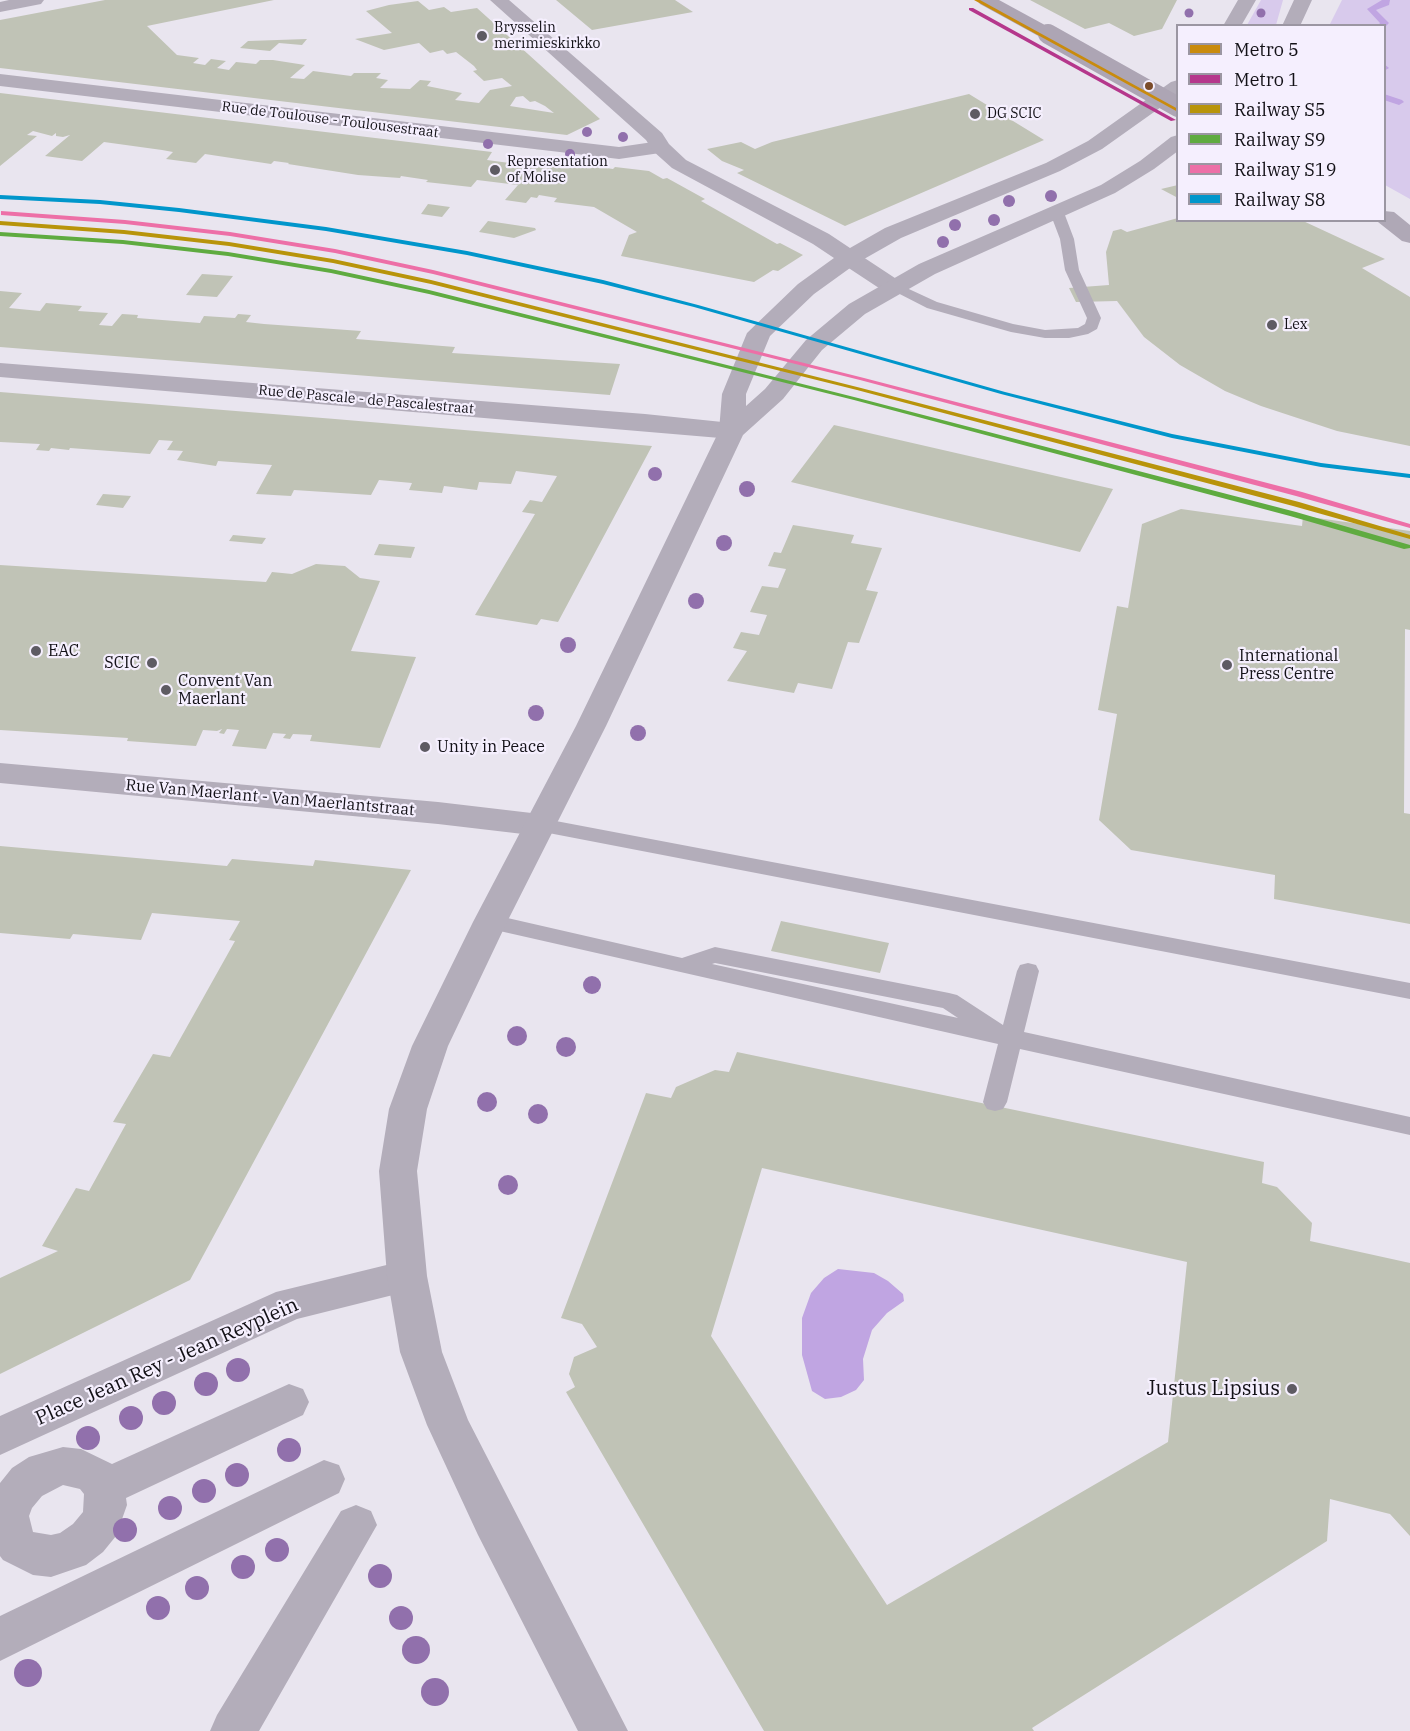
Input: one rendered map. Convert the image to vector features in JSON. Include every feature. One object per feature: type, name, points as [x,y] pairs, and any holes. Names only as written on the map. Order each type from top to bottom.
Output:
[{"type":"highway","points":[[1386,218],[1410,236]]},
{"type":"main road","points":[[986,0],[1176,105]]},
{"type":"street","points":[[0,7],[36,0]]},
{"type":"street","points":[[499,0],[656,136],[660,147],[679,164],[821,239],[893,287]]},
{"type":"street","points":[[1233,24],[1248,0]]},
{"type":"street","points":[[1292,24],[1303,0]]},
{"type":"street","name":"Rue de Toulouse - Toulousestraat","points":[[0,80],[620,153],[660,147]]},
{"type":"street","points":[[604,1731],[447,1425],[421,1352],[407,1276],[398,1172],[408,1109],[430,1046],[490,922],[591,726],[732,431],[734,393],[759,333],[799,295],[849,258],[893,233],[1053,167],[1087,149],[1176,88]]},
{"type":"street","points":[[732,431],[774,394],[814,345],[857,309],[893,287],[986,241],[1108,189],[1147,165],[1176,143]]},
{"type":"street","name":"Rue de Pascale - de Pascalestraat","points":[[0,370],[732,431]]},
{"type":"street","name":"Rue Van Maerlant - Van Maerlantstraat","points":[[0,773],[438,813],[540,825]]},
{"type":"street","name":"Place Jean Rey - Jean Reyplein","points":[[0,1436],[290,1304],[407,1276]]},
{"type":"street","points":[[104,1488],[289,1402]]},
{"type":"street","points":[[63,1466],[81,1468],[95,1475],[104,1488],[106,1504],[101,1522],[88,1538],[71,1550],[51,1556],[33,1554],[18,1546],[5,1534],[14,1498],[27,1482],[44,1471],[63,1466]]},
{"type":"street","points":[[0,1639],[324,1479]]},
{"type":"street","points":[[233,1731],[356,1525]]},
{"type":"lane","points":[[893,287],[932,305],[1011,328],[1045,334],[1070,334],[1083,331],[1092,326],[1094,318],[1072,270],[1067,239],[1056,210]]},
{"type":"lane","points":[[540,825],[648,843],[1410,991]]},
{"type":"lane","points":[[490,922],[1011,1040],[1410,1126]]},
{"type":"lane","points":[[995,1102],[1028,971]]},
{"type":"shaded area","points":[[1261,0],[1283,0],[1276,24],[1248,24]]},
{"type":"shaded area","points":[[1342,0],[1410,0],[1410,199],[1386,186],[1386,24],[1330,24]]},
{"type":"shaded area","points":[[838,1269],[874,1273],[903,1294],[904,1301],[887,1313],[872,1330],[863,1359],[864,1380],[856,1390],[841,1397],[825,1399],[812,1391],[802,1355],[802,1318],[811,1293],[824,1278]]},
{"type":"building","points":[[105,0],[274,0],[147,26],[177,55],[199,58],[193,63],[205,65],[211,59],[226,61],[217,68],[229,70],[236,62],[256,64],[260,60],[273,60],[305,65],[290,78],[304,79],[313,71],[351,76],[354,73],[381,73],[376,78],[388,80],[380,88],[410,89],[420,80],[431,81],[427,86],[462,93],[455,100],[479,103],[490,90],[512,86],[502,78],[484,81],[473,71],[477,70],[474,66],[456,52],[447,54],[443,50],[430,53],[419,43],[384,50],[355,39],[392,33],[366,11],[389,5],[418,1],[429,10],[444,7],[451,12],[477,8],[600,119],[567,135],[0,68],[0,20]],"holes":[[[523,96],[530,102],[535,101],[554,113],[510,106],[516,97]]]},
{"type":"building","points":[[556,0],[675,0],[693,12],[592,30]]},
{"type":"building","points":[[1030,0],[1177,0],[1162,29],[1134,36],[1109,23],[1085,29]]},
{"type":"building","points":[[307,39],[302,45],[279,43],[270,51],[240,48],[248,41]]},
{"type":"building","points":[[0,93],[492,152],[487,160],[532,166],[539,158],[613,169],[615,167],[649,171],[705,199],[701,201],[777,244],[780,243],[803,255],[778,271],[773,270],[754,282],[621,256],[629,235],[637,232],[594,207],[554,202],[557,198],[539,195],[537,198],[531,197],[526,203],[505,200],[518,185],[477,180],[471,187],[426,182],[428,180],[401,176],[400,178],[358,175],[289,163],[274,161],[271,164],[205,154],[196,163],[166,159],[173,152],[104,142],[82,161],[45,156],[70,135],[56,136],[56,133],[52,136],[33,131],[27,135],[37,136],[0,166]]},
{"type":"building","points":[[969,94],[1044,140],[845,226],[737,173],[744,170],[722,161],[707,149],[741,142],[755,149],[772,142]]},
{"type":"building","points":[[1176,185],[1176,197],[1161,189]]},
{"type":"building","points":[[428,204],[450,207],[442,217],[421,214]]},
{"type":"building","name":"Lex","points":[[1176,219],[1176,222],[1305,222],[1385,259],[1362,268],[1410,297],[1410,446],[1337,431],[1261,406],[1225,391],[1180,365],[1144,337],[1117,301],[1076,302],[1069,288],[1109,285],[1106,252],[1113,231],[1121,229],[1127,232]]},
{"type":"building","points":[[488,221],[536,230],[514,238],[479,232]]},
{"type":"building","points":[[202,274],[233,276],[217,297],[186,295]]},
{"type":"building","points":[[0,291],[22,293],[9,308],[40,311],[46,303],[82,306],[78,311],[108,313],[99,325],[112,326],[122,314],[138,315],[137,318],[200,323],[204,316],[235,318],[238,314],[251,315],[246,322],[361,331],[356,339],[455,347],[452,353],[620,364],[610,395],[0,347]]},
{"type":"building","points":[[0,392],[652,446],[558,622],[541,619],[537,625],[475,615],[535,514],[522,512],[530,500],[542,502],[557,476],[516,471],[511,484],[479,482],[477,490],[444,486],[442,493],[409,490],[412,483],[379,480],[371,495],[294,490],[291,496],[256,494],[272,465],[218,461],[216,466],[177,460],[183,451],[167,450],[173,441],[159,440],[150,454],[70,448],[69,450],[51,448],[49,451],[36,450],[40,444],[0,442]]},
{"type":"building","points":[[834,425],[1113,489],[1080,552],[791,482]]},
{"type":"building","points":[[103,494],[131,496],[123,508],[96,505]]},
{"type":"building","points":[[1181,509],[1302,526],[1303,516],[1410,531],[1410,630],[1405,629],[1404,813],[1410,814],[1410,924],[1274,899],[1275,875],[1131,850],[1099,820],[1117,714],[1098,710],[1117,606],[1128,608],[1142,524]]},
{"type":"building","points":[[793,525],[854,535],[851,543],[882,548],[866,590],[878,592],[859,643],[848,642],[832,689],[798,683],[794,693],[727,681],[747,651],[733,648],[741,632],[759,635],[767,615],[750,612],[762,586],[778,588],[786,569],[768,566],[774,552],[781,553]]},
{"type":"building","points":[[233,535],[266,538],[262,544],[229,541]]},
{"type":"building","points":[[379,544],[415,547],[411,558],[374,555]]},
{"type":"building","name":"Convent Van Maerlant","points":[[316,564],[345,566],[360,578],[380,581],[351,651],[416,657],[380,748],[310,741],[312,735],[293,734],[290,739],[283,738],[286,734],[273,733],[266,749],[232,746],[239,730],[227,729],[224,734],[219,733],[222,729],[203,730],[196,746],[127,741],[128,738],[0,730],[0,565],[266,582],[272,572],[292,574]]},
{"type":"building","points":[[0,846],[227,866],[232,859],[313,866],[315,860],[411,870],[190,1280],[0,1374],[0,1278],[58,1251],[42,1246],[76,1188],[89,1191],[126,1124],[113,1122],[153,1054],[170,1057],[235,941],[229,940],[240,921],[152,913],[141,940],[73,934],[70,939],[0,933]]},
{"type":"building","points":[[781,921],[889,943],[880,973],[771,951]]},
{"type":"building","name":"Justus Lipsius","points":[[737,1052],[1264,1162],[1262,1183],[1277,1187],[1312,1223],[1310,1241],[1410,1263],[1410,1536],[1390,1514],[1330,1499],[1327,1541],[1032,1728],[1034,1731],[764,1731],[566,1392],[575,1387],[569,1374],[574,1357],[597,1347],[582,1324],[561,1318],[646,1093],[671,1098],[676,1087],[715,1070],[729,1072]],"holes":[[[762,1168],[1187,1262],[1168,1442],[887,1605],[711,1336]]]},
{"type":"waterway","points":[[1384,24],[1371,9],[1386,3],[1386,0]]},
{"type":"waterway","points":[[1386,98],[1399,102]]},
{"type":"metro line","name":"5","points":[[976,0],[1176,110]]},
{"type":"metro line","name":"1","points":[[971,9],[1173,120]]},
{"type":"rail line","name":"S8","points":[[0,197],[100,202],[179,210],[326,229],[467,253],[603,282],[696,306],[1003,393],[1172,436],[1321,465],[1410,476]]},
{"type":"rail line","name":"S19","points":[[1,213],[125,222],[230,234],[335,251],[433,272],[862,379],[1299,494],[1410,526]]},
{"type":"rail line","name":"S5","points":[[0,223],[124,232],[229,244],[333,261],[431,282],[859,389],[1296,504],[1410,537]]},
{"type":"rail line","name":"S9","points":[[0,234],[123,242],[228,254],[331,271],[429,292],[856,399],[1293,514],[1407,547]]},
{"type":"place","name":"Brysselin merimieskirkko","points":[[482,36]]},
{"type":"place","name":"DG SCIC","points":[[975,114]]},
{"type":"place","name":"Representation of Molise","points":[[495,170]]},
{"type":"place","name":"Lex","points":[[1272,325]]},
{"type":"place","name":"EAC","points":[[36,651]]},
{"type":"place","name":"SCIC","points":[[152,663]]},
{"type":"place","name":"International Press Centre","points":[[1227,665]]},
{"type":"place","name":"Convent Van Maerlant","points":[[166,690]]},
{"type":"place","name":"Unity in Peace","points":[[425,747]]},
{"type":"place","name":"Justus Lipsius","points":[[1292,1389]]}]
